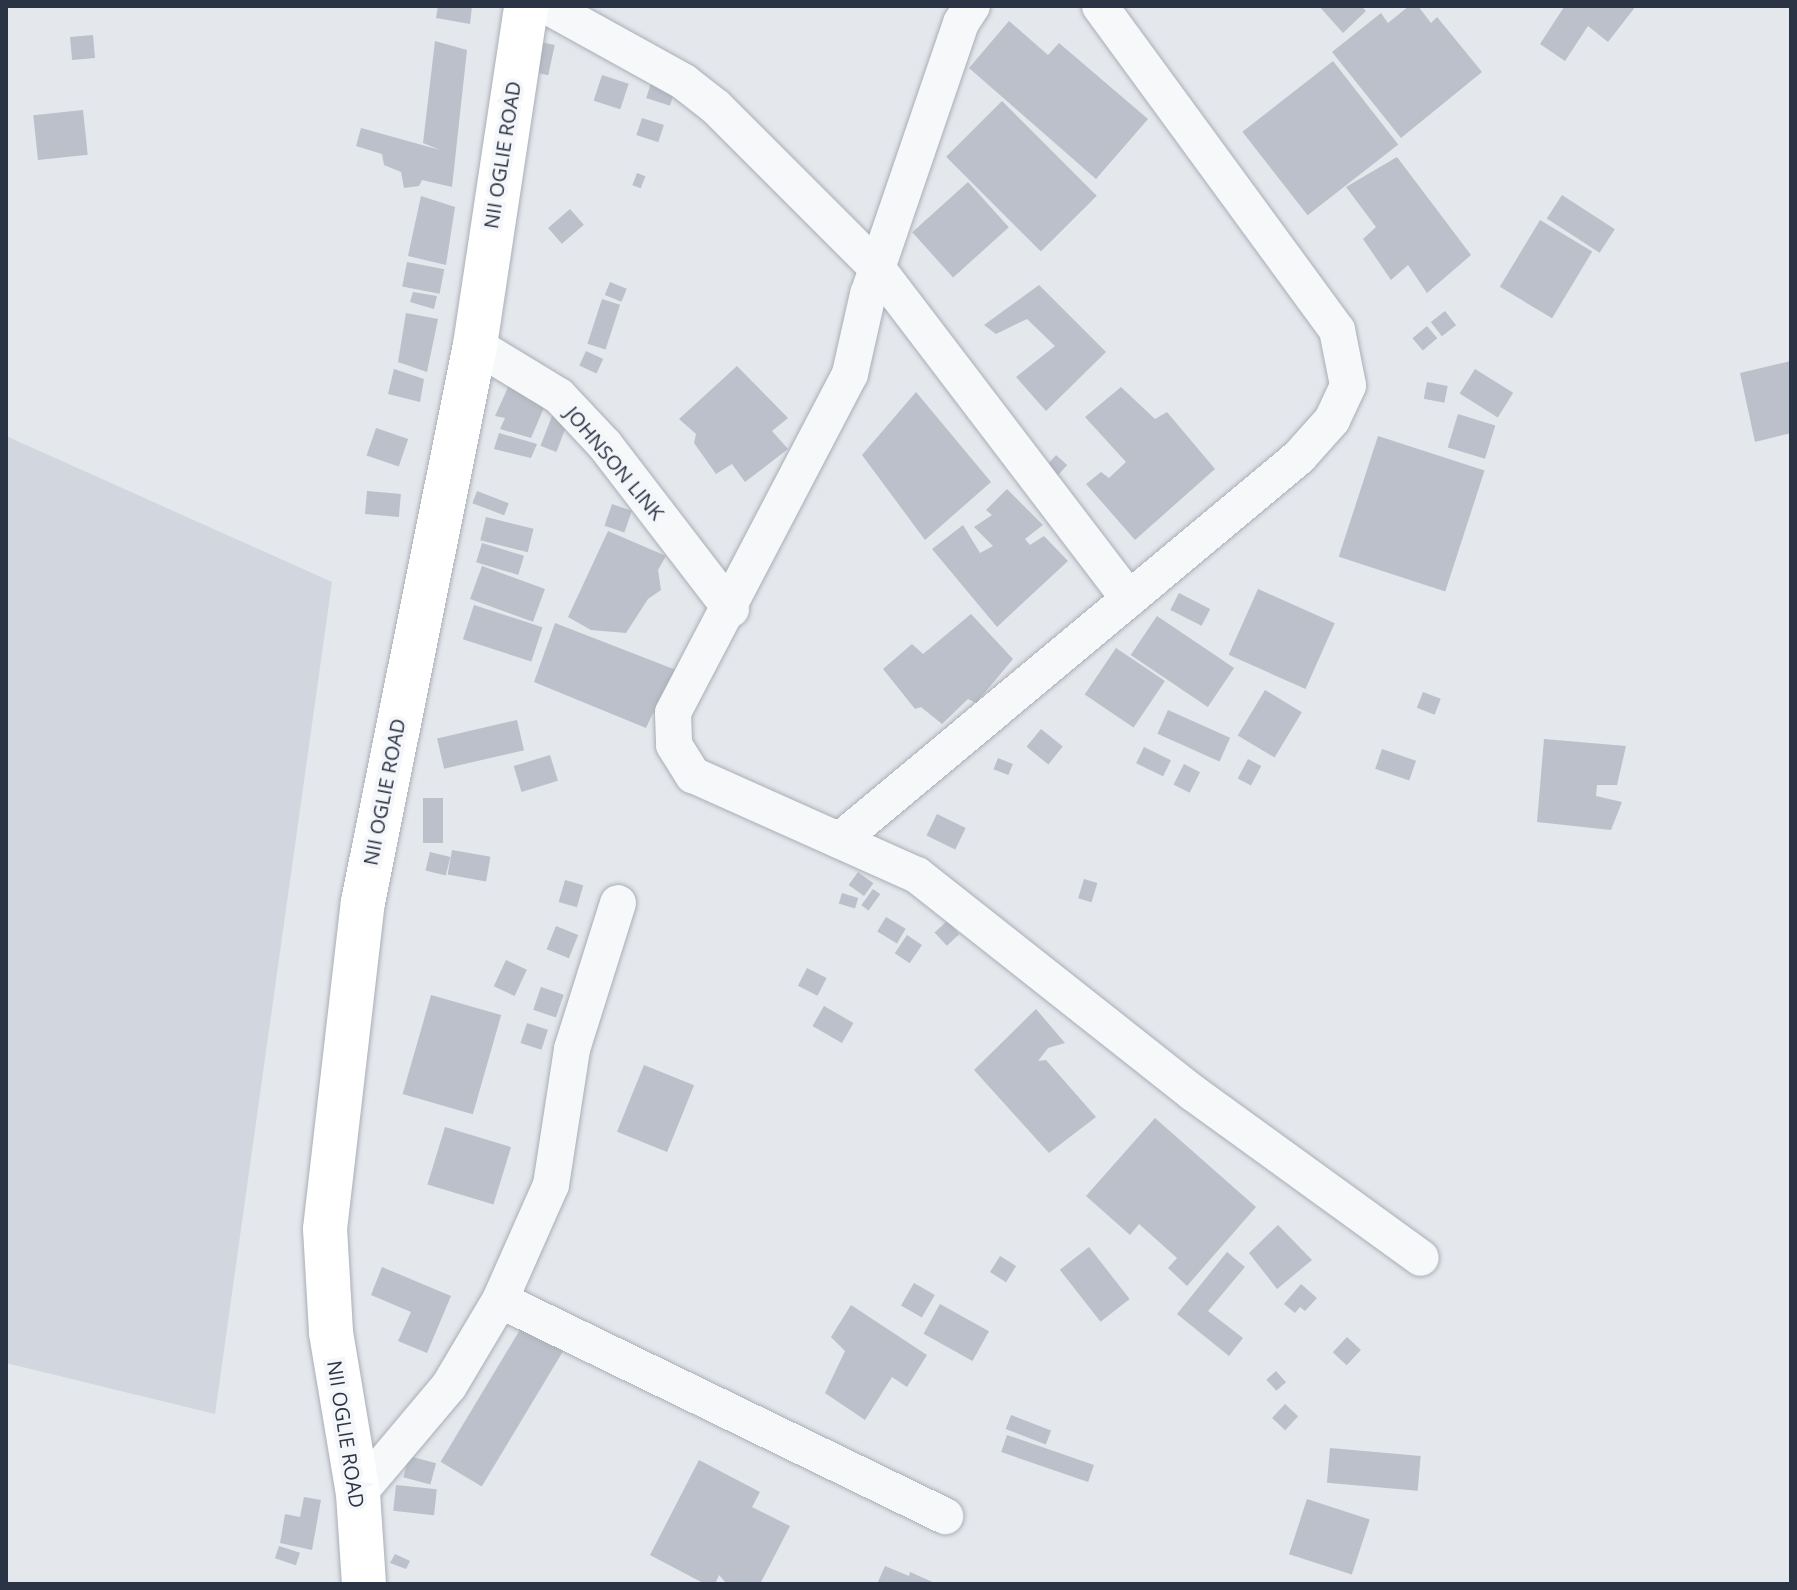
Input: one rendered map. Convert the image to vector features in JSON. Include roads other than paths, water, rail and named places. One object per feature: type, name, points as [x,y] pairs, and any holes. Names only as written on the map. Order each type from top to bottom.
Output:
[{"type":"street","name":"NII OGLIE ROAD","points":[[364,1584],[358,1494],[331,1332],[325,1229],[363,902],[475,345],[526,6]]},
{"type":"street","points":[[547,6],[684,82],[716,107],[877,268],[1129,599]]},
{"type":"street","points":[[972,6],[961,23],[877,268],[850,374],[731,609],[673,713],[674,745],[693,775],[917,875],[1193,1093],[1421,1258]]},
{"type":"street","points":[[840,840],[1299,457],[1332,420],[1348,385],[1337,330],[1100,6]]},
{"type":"street","name":"JOHNSON LINK","points":[[475,345],[559,396],[605,445],[731,609]]},
{"type":"street","points":[[358,1494],[449,1386],[500,1300],[551,1185],[572,1049],[618,903]]},
{"type":"street","points":[[500,1300],[945,1516]]}]
